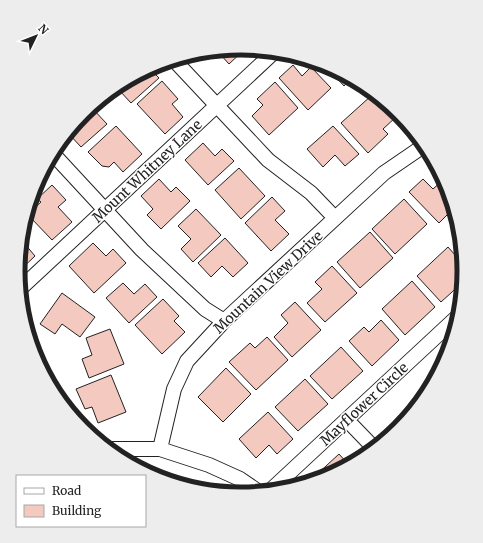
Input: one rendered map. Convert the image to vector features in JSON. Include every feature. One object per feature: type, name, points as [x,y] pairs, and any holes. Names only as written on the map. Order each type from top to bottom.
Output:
[{"type":"street","name":"Mount Whitney Lane","points":[[25,284],[269,57]]},
{"type":"street","points":[[178,64],[268,160],[311,193],[335,218]]},
{"type":"street","name":"Mountain View Drive","points":[[160,449],[174,389],[187,361],[224,321],[384,173],[420,148]]},
{"type":"street","points":[[57,158],[148,256],[205,309],[224,321]]},
{"type":"street","name":"Mayflower Circle","points":[[276,485],[452,321]]},
{"type":"street","points":[[347,420],[371,445]]},
{"type":"street","points":[[116,448],[160,449],[209,465],[240,479],[253,488]]},
{"type":"building","points":[[239,55],[229,64],[222,56]]},
{"type":"building","points":[[293,65],[302,76],[311,67],[331,88],[308,110],[279,78]]},
{"type":"building","points":[[154,73],[159,78],[131,103],[120,92]]},
{"type":"building","points":[[335,76],[347,83],[344,86]]},
{"type":"building","points":[[162,81],[178,99],[172,104],[183,117],[165,134],[137,104]]},
{"type":"building","points":[[275,82],[298,108],[269,135],[252,116],[263,105],[257,99]]},
{"type":"building","points":[[370,97],[395,118],[383,129],[388,134],[368,153],[341,123]]},
{"type":"building","points":[[96,112],[107,124],[81,147],[72,137],[88,118]]},
{"type":"building","points":[[116,126],[142,154],[123,172],[114,162],[109,167],[102,166],[88,152]]},
{"type":"building","points":[[333,126],[359,154],[345,166],[335,155],[323,167],[307,149]]},
{"type":"building","points":[[203,143],[215,156],[222,149],[234,161],[208,185],[185,160]]},
{"type":"building","points":[[239,168],[265,196],[241,219],[215,190]]},
{"type":"building","points":[[159,179],[171,192],[176,187],[190,201],[161,229],[147,215],[153,209],[141,196]]},
{"type":"building","points":[[423,179],[433,189],[439,183],[450,212],[439,223],[409,192]]},
{"type":"building","points":[[52,185],[66,200],[58,207],[72,222],[52,240],[31,218],[34,208],[41,202],[37,199]]},
{"type":"building","points":[[272,197],[285,211],[275,220],[289,234],[271,251],[245,223]]},
{"type":"building","points":[[404,199],[427,224],[395,254],[372,229]]},
{"type":"building","points":[[196,209],[221,235],[193,262],[181,249],[191,239],[178,226]]},
{"type":"building","points":[[370,232],[393,258],[360,288],[337,262]]},
{"type":"building","points":[[225,238],[248,263],[233,277],[222,266],[211,277],[198,263]]},
{"type":"building","points":[[93,243],[106,256],[113,249],[126,263],[94,293],[69,266]]},
{"type":"building","points":[[27,246],[35,256],[25,265]]},
{"type":"building","points":[[448,247],[458,258],[458,287],[441,302],[417,276]]},
{"type":"building","points":[[332,266],[357,293],[325,322],[307,303],[322,289],[315,282]]},
{"type":"building","points":[[412,281],[435,307],[405,335],[382,309]]},
{"type":"building","points":[[123,283],[134,294],[145,284],[157,297],[129,323],[106,298]]},
{"type":"building","points":[[62,293],[95,317],[80,337],[62,324],[55,334],[40,324]]},
{"type":"building","points":[[163,299],[179,316],[174,321],[185,332],[162,354],[135,325]]},
{"type":"building","points":[[295,302],[321,330],[292,357],[274,337],[288,323],[281,315]]},
{"type":"building","points":[[381,320],[399,340],[372,366],[349,341],[364,327],[369,332]]},
{"type":"building","points":[[110,329],[124,364],[89,378],[82,359],[92,355],[86,338]]},
{"type":"building","points":[[267,337],[288,360],[256,390],[229,362],[250,343],[255,348]]},
{"type":"building","points":[[341,347],[363,371],[332,399],[310,376]]},
{"type":"building","points":[[226,368],[251,394],[223,422],[198,397]]},
{"type":"building","points":[[111,375],[126,412],[98,423],[92,407],[85,409],[76,389]]},
{"type":"building","points":[[305,379],[328,404],[298,431],[275,407]]},
{"type":"building","points":[[413,403],[395,425],[391,428],[389,426]]},
{"type":"building","points":[[268,412],[293,439],[277,454],[269,445],[256,458],[239,439]]},
{"type":"building","points":[[339,454],[346,461],[337,466],[316,475]]}]
